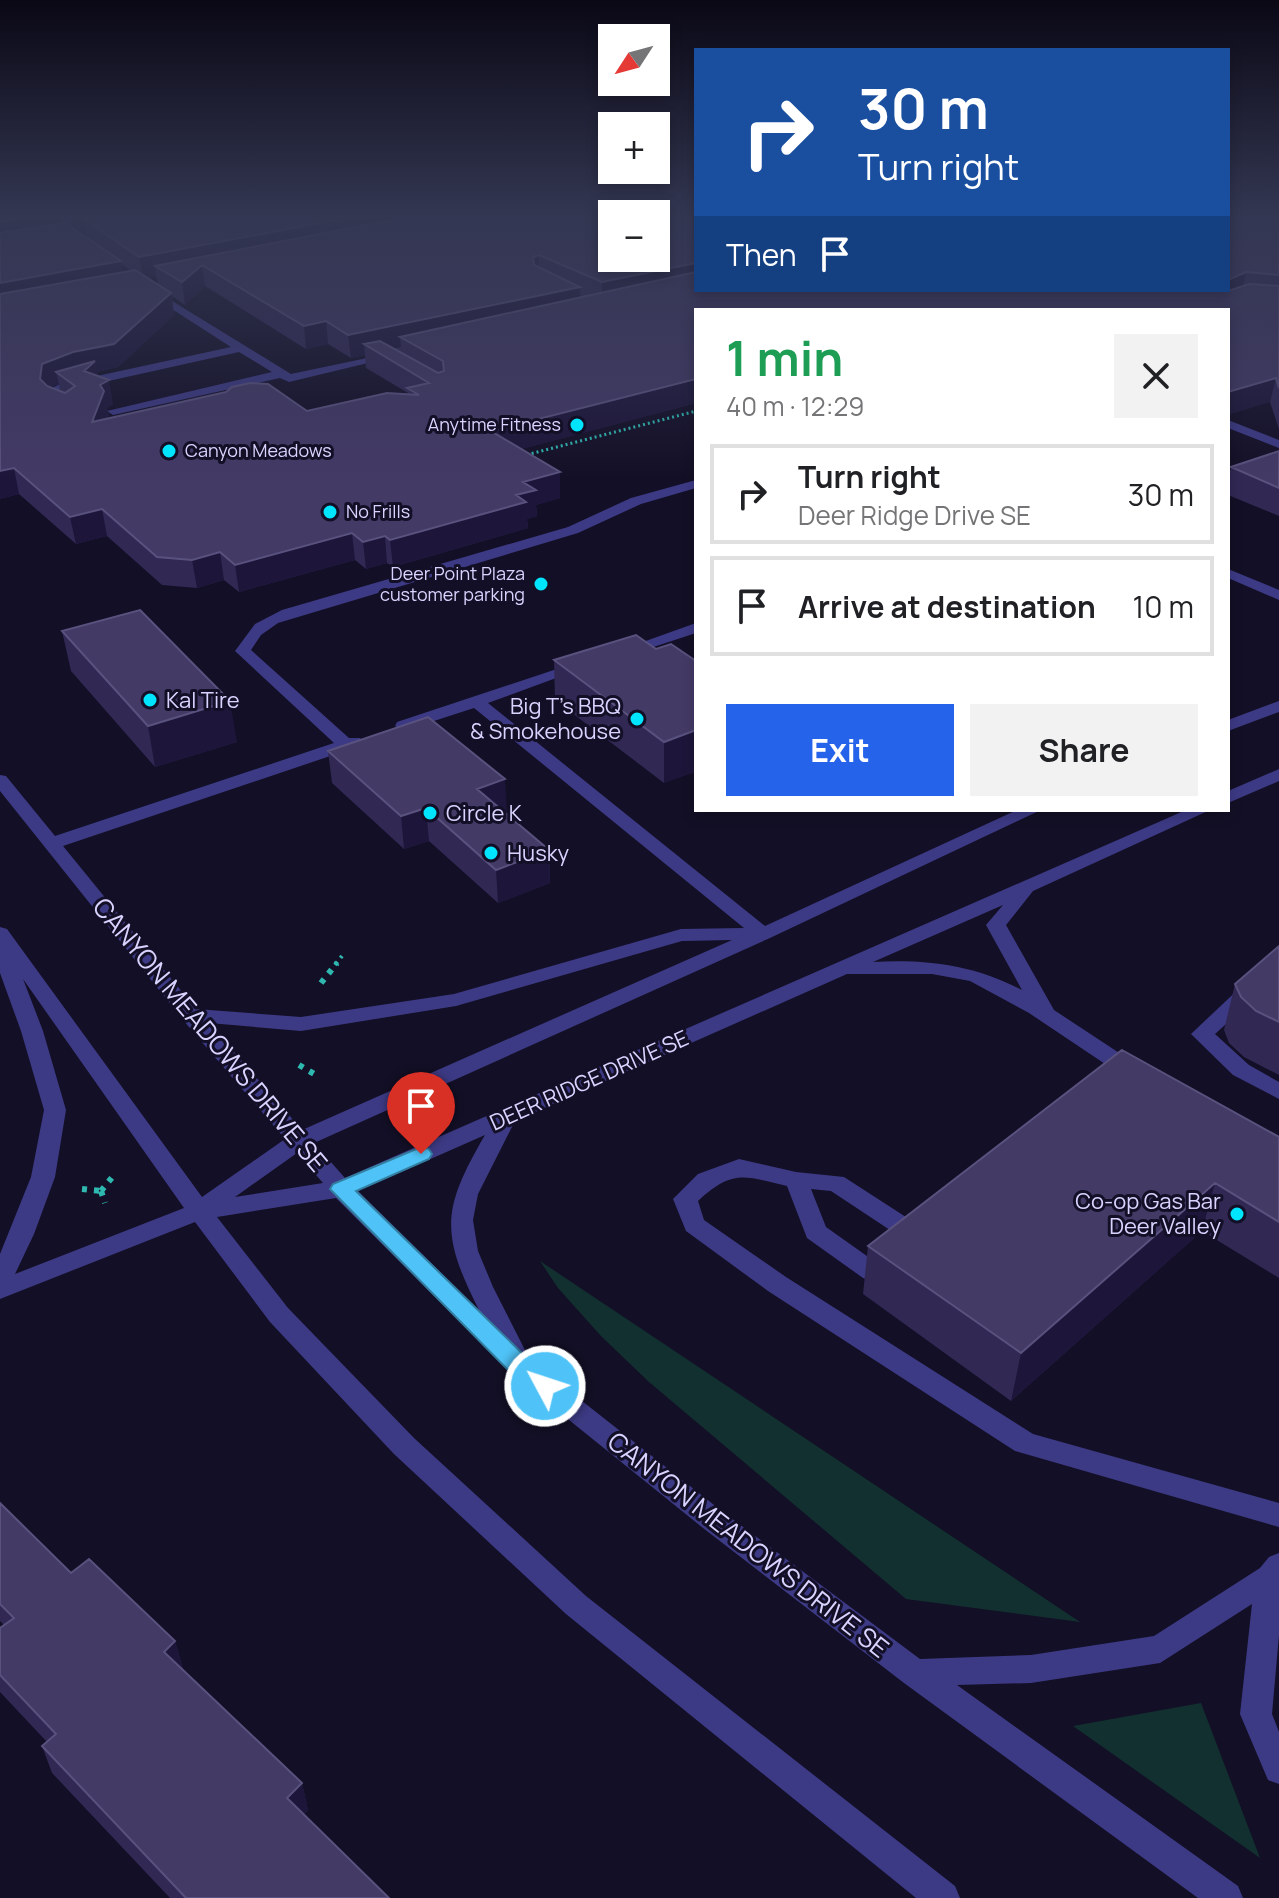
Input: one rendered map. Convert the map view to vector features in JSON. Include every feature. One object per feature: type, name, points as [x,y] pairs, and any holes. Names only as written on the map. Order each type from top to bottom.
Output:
[{"type":"street","points":[[168,303],[289,378],[385,358],[401,361]]},
{"type":"street","points":[[71,411],[57,405],[51,398],[54,392],[78,383],[240,348]]},
{"type":"street","points":[[113,411],[281,374]]},
{"type":"street","points":[[1230,425],[1279,444]]},
{"type":"street","points":[[346,745],[243,651],[248,638],[264,623],[287,613],[573,530],[636,501],[694,485]]},
{"type":"street","points":[[1230,574],[1279,596]]},
{"type":"street","points":[[51,844],[694,629]]},
{"type":"street","points":[[476,701],[763,934]]},
{"type":"street","points":[[1230,725],[1279,706]]},
{"type":"street","points":[[1230,797],[1279,774]]},
{"type":"street","name":"CANYON MEADOWS DRIVE SE","points":[[0,780],[190,1015],[341,1189],[521,1367],[713,1520],[915,1673],[1226,1898]]},
{"type":"street","points":[[0,1290],[199,1211],[299,1140],[763,934],[1028,812]]},
{"type":"street","name":"DEER RIDGE DRIVE SE","points":[[199,1211],[341,1189],[1196,812]]},
{"type":"street","points":[[1029,886],[996,925],[1045,1013]]},
{"type":"street","points":[[0,933],[199,1211],[289,1326],[404,1446],[564,1595],[943,1898]]},
{"type":"street","points":[[190,1015],[301,1024],[456,1000],[681,935],[763,934]]},
{"type":"street","points":[[0,946],[32,1031],[55,1110],[43,1177],[22,1234],[0,1279]]},
{"type":"street","points":[[837,972],[905,966],[976,976],[1045,1013],[1104,1055],[1158,1087]]},
{"type":"street","points":[[1279,966],[1202,1034],[1241,1070],[1279,1092]]},
{"type":"street","points":[[506,1117],[476,1172],[460,1223],[473,1270],[521,1367]]},
{"type":"street","points":[[917,1236],[836,1183],[796,1180],[739,1167],[706,1180],[685,1199],[694,1225],[777,1284],[1025,1443],[1279,1515]]},
{"type":"street","points":[[796,1180],[816,1232],[872,1272]]},
{"type":"street","points":[[915,1673],[1031,1669],[1160,1649],[1274,1571]]},
{"type":"street","points":[[1274,1571],[1256,1714],[1279,1769]]},
{"type":"path","points":[[515,459],[694,412]]},
{"type":"path","points":[[318,986],[342,956]]},
{"type":"path","points":[[299,1065],[316,1075]]},
{"type":"path","points":[[101,1191],[114,1175]]},
{"type":"path","points":[[74,1189],[101,1191]]},
{"type":"path","points":[[101,1191],[105,1203]]},
{"type":"green space","points":[[540,1261],[1080,1622],[906,1599],[649,1382],[601,1336],[558,1288]]},
{"type":"green space","points":[[1201,1703],[1260,1858],[1073,1726]]},
{"type":"building","points":[[0,303],[160,303],[114,344],[73,352],[42,364],[40,379],[47,386],[65,393],[75,386],[56,372],[95,361],[84,371],[109,380],[100,385],[104,391],[92,422],[226,392],[232,387],[250,383],[268,384],[307,411],[387,393],[419,395],[407,388],[429,383],[364,344],[380,341],[438,373],[444,371],[443,361],[400,337],[557,303],[1279,303],[1279,388],[1276,378],[1230,391],[1230,308],[694,308],[694,380],[491,431],[560,472],[523,482],[536,490],[516,495],[526,502],[390,540],[385,536],[363,542],[352,533],[235,565],[220,552],[192,560],[157,557],[102,509],[70,517],[14,468],[0,471]]},
{"type":"building","points":[[265,303],[505,303],[348,335],[326,321],[304,326]]},
{"type":"building","points":[[1279,451],[1279,488],[1231,467]]},
{"type":"building","points":[[140,610],[230,701],[148,726],[62,631]]},
{"type":"building","points":[[636,635],[656,649],[671,644],[694,660],[694,731],[664,742],[554,660]]},
{"type":"building","points":[[428,717],[505,779],[477,789],[549,850],[496,870],[426,808],[401,816],[328,751]]},
{"type":"building","points":[[1279,946],[1279,1022],[1256,1011],[1241,997],[1235,984]]},
{"type":"building","points":[[1122,1050],[1279,1137],[1279,1222],[1215,1183],[1021,1353],[868,1246]]},
{"type":"building","points":[[0,1503],[71,1573],[89,1559],[175,1641],[164,1652],[302,1783],[287,1798],[389,1898],[186,1898],[42,1746],[56,1734],[0,1675],[0,1628],[14,1618],[0,1604]]},
{"type":"place","name":"Anytime Fitness","points":[[577,425]]},
{"type":"place","name":"Canyon Meadows","points":[[169,451]]},
{"type":"place","name":"No Frills","points":[[330,512]]},
{"type":"place","name":"Deer Point Plaza customer parking","points":[[541,584]]},
{"type":"place","name":"Kal Tire","points":[[150,700]]},
{"type":"place","name":"Big T's BBQ & Smokehouse","points":[[637,719]]},
{"type":"place","name":"Circle K","points":[[430,813]]},
{"type":"place","name":"Husky","points":[[491,853]]},
{"type":"place","name":"Co-op Gas Bar Deer Valley","points":[[1237,1214]]},
{"type":"route","points":[[421,1154],[341,1189],[521,1367],[545,1386]]}]
